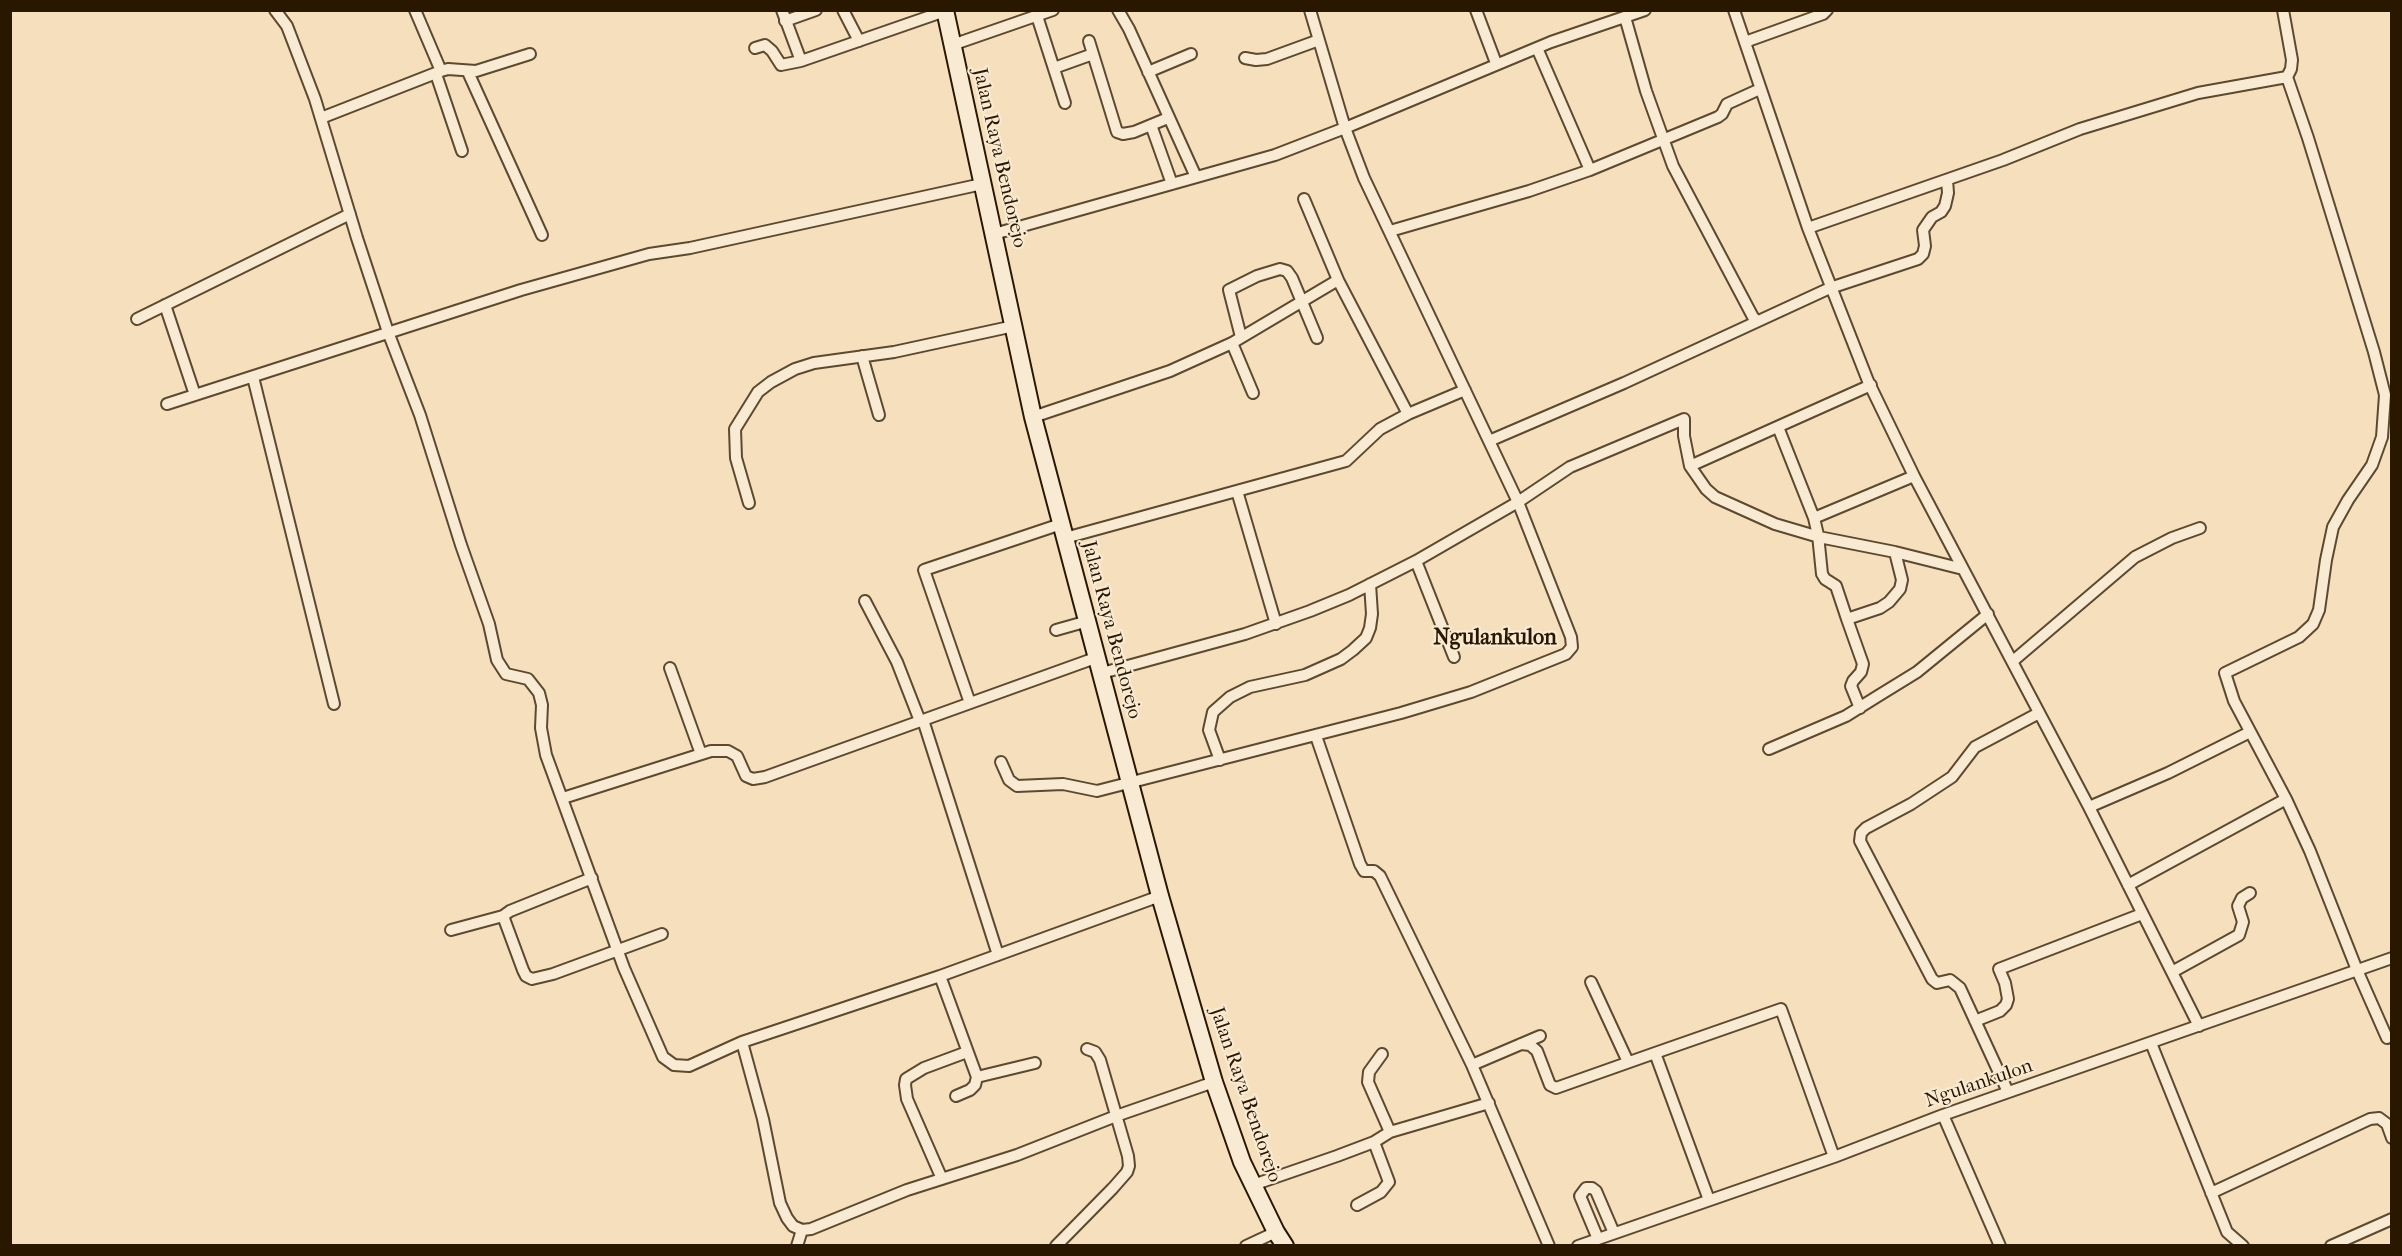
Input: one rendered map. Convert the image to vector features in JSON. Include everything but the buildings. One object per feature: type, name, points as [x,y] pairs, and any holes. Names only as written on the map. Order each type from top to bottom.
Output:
[{"type":"main road","name":"Jalan Raya Bendorejo","points":[[945,11],[1033,417],[1160,896],[1215,1082],[1246,1172],[1280,1239]]},
{"type":"street","points":[[275,10],[286,26],[321,118],[388,332],[420,415],[457,533],[489,624],[495,654],[506,674],[528,680],[539,693],[542,705],[541,728],[546,756],[618,949],[654,1041],[663,1057],[674,1065],[689,1066],[742,1042],[940,976],[1160,896]]},
{"type":"street","points":[[415,10],[438,72],[462,151]]},
{"type":"street","points":[[801,61],[784,16],[816,10]]},
{"type":"street","points":[[843,10],[859,41]]},
{"type":"street","points":[[952,45],[1053,10]]},
{"type":"street","points":[[1118,10],[1129,29],[1196,177]]},
{"type":"street","points":[[1001,762],[1009,780],[1017,786],[1063,784],[1097,791],[1316,736],[1471,692],[1566,654],[1572,647],[1571,637],[1518,502],[1364,178],[1345,128],[1310,10]]},
{"type":"street","points":[[1476,10],[1497,63]]},
{"type":"street","points":[[994,234],[1275,155],[1345,128],[1497,63],[1646,10]]},
{"type":"street","points":[[1734,10],[1808,228],[1870,385],[1914,476],[2089,807],[2199,1026]]},
{"type":"street","points":[[1745,42],[1827,10]]},
{"type":"street","points":[[2283,10],[2292,60],[2287,77],[2374,352],[2385,394],[2387,436],[2372,465],[2333,527],[2319,610],[2313,624],[2299,637],[2225,673],[2234,701],[2310,851],[2357,970],[2387,1038]]},
{"type":"street","points":[[755,48],[765,45],[781,65],[801,61],[945,11]]},
{"type":"street","points":[[1037,16],[1065,104]]},
{"type":"street","points":[[1625,17],[1663,140],[1682,184],[1757,321]]},
{"type":"street","points":[[1245,58],[1267,59],[1319,40]]},
{"type":"street","points":[[1089,41],[1117,132],[1123,134],[1151,126],[1168,118]]},
{"type":"street","points":[[1537,48],[1590,170]]},
{"type":"street","points":[[321,118],[438,72],[455,69],[468,72],[530,54]]},
{"type":"street","points":[[1054,68],[1093,54]]},
{"type":"street","points":[[1148,72],[1191,54]]},
{"type":"street","points":[[468,72],[542,236]]},
{"type":"street","points":[[1808,228],[1947,180],[2080,129],[2198,93],[2287,77]]},
{"type":"street","points":[[1390,231],[1529,191],[1590,170],[1718,117],[1727,104],[1760,89]]},
{"type":"street","points":[[1151,126],[1172,184]]},
{"type":"street","points":[[1489,441],[1624,383],[1830,288],[1918,259],[1923,254],[1925,246],[1923,230],[1932,217],[1941,212],[1945,206],[1948,193],[1947,180]]},
{"type":"street","points":[[167,404],[388,332],[649,254],[690,248],[982,184]]},
{"type":"street","points":[[1304,199],[1338,280],[1408,414]]},
{"type":"street","points":[[137,319],[350,214]]},
{"type":"street","points":[[1253,393],[1236,340],[1229,294],[1231,288],[1280,269],[1287,271],[1302,300],[1317,338]]},
{"type":"street","points":[[1033,417],[1170,371],[1236,340],[1338,280]]},
{"type":"street","points":[[165,305],[195,395]]},
{"type":"street","points":[[749,503],[736,458],[735,429],[758,392],[771,382],[795,369],[814,363],[903,350],[1014,326]]},
{"type":"street","points":[[862,356],[879,415]]},
{"type":"street","points":[[253,377],[334,704]]},
{"type":"street","points":[[1690,466],[1870,385]]},
{"type":"street","points":[[970,703],[924,570],[1063,531],[1237,491],[1346,461],[1371,435],[1408,414],[1465,390]]},
{"type":"street","points":[[563,798],[711,751],[728,751],[737,756],[746,776],[753,779],[765,777],[970,703],[1100,665],[1154,661],[1276,624],[1370,584],[1416,561],[1518,502],[1570,467],[1684,419],[1683,436],[1690,466],[1706,489],[1715,497],[1775,524],[1963,569]]},
{"type":"street","points":[[1778,427],[1814,518],[1822,574],[1825,579],[1836,586],[1863,664],[1861,672],[1852,681],[1851,686],[1860,708]]},
{"type":"street","points":[[1814,518],[1914,476]]},
{"type":"street","points":[[1237,491],[1276,624]]},
{"type":"street","points":[[2013,661],[2135,557],[2172,538],[2200,528]]},
{"type":"street","points":[[1848,619],[1880,608],[1889,602],[1900,589],[1902,580],[1895,552]]},
{"type":"street","points":[[1416,561],[1454,657]]},
{"type":"street","points":[[1220,760],[1209,730],[1213,712],[1230,697],[1250,687],[1305,675],[1341,659],[1353,650],[1366,638],[1370,628],[1372,614],[1370,584]]},
{"type":"street","points":[[865,601],[897,662],[922,720],[998,955]]},
{"type":"street","points":[[1768,750],[1860,708],[1917,672],[1988,614]]},
{"type":"street","points":[[1056,630],[1088,621]]},
{"type":"street","points":[[670,668],[700,754]]},
{"type":"street","points":[[2008,1092],[1958,985],[1950,980],[1936,982],[1932,979],[1860,841],[1861,833],[1866,828],[1911,804],[1952,777],[1975,747],[2039,713]]},
{"type":"street","points":[[2089,807],[2168,773],[2250,732]]},
{"type":"street","points":[[1316,736],[1360,864],[1364,871],[1374,871],[1380,876],[1472,1065],[1549,1245]]},
{"type":"street","points":[[2128,885],[2286,800]]},
{"type":"street","points":[[451,930],[503,916],[510,911],[592,878]]},
{"type":"street","points":[[2172,972],[2239,936],[2243,922],[2238,906],[2242,898],[2250,893]]},
{"type":"street","points":[[1975,1021],[2001,1011],[2006,1005],[2008,999],[2005,983],[1999,969],[2142,914]]},
{"type":"street","points":[[503,916],[523,970],[526,976],[532,979],[553,974],[662,933]]},
{"type":"street","name":"Ngulankulon","points":[[1578,1245],[1834,1157],[1942,1115],[2391,958]]},
{"type":"street","points":[[940,976],[977,1077],[970,1090],[956,1096]]},
{"type":"street","points":[[1591,982],[1628,1062]]},
{"type":"street","points":[[1521,1044],[1530,1045],[1537,1051],[1550,1085],[1556,1088],[1781,1009],[1834,1157]]},
{"type":"street","points":[[1472,1065],[1540,1036]]},
{"type":"street","points":[[742,1042],[763,1119],[780,1203],[793,1226],[802,1230],[810,1229],[907,1190],[1017,1155],[1116,1116],[1215,1082]]},
{"type":"street","points":[[2151,1043],[2227,1232],[2243,1245]]},
{"type":"street","points":[[1056,1245],[1127,1172],[1129,1166],[1100,1060],[1095,1052],[1087,1049]]},
{"type":"street","points":[[942,1179],[907,1099],[906,1079],[924,1068],[967,1052]]},
{"type":"street","points":[[1656,1053],[1708,1200]]},
{"type":"street","points":[[1382,1054],[1369,1072],[1368,1082],[1390,1132]]},
{"type":"street","points":[[977,1077],[1035,1063]]},
{"type":"street","points":[[1253,1185],[1374,1142],[1390,1132],[1489,1103]]},
{"type":"street","points":[[1942,1115],[2000,1245]]},
{"type":"street","points":[[2211,1193],[2370,1119],[2379,1118],[2387,1124],[2391,1138]]},
{"type":"street","points":[[1357,1205],[1381,1192],[1389,1182],[1374,1142]]},
{"type":"street","points":[[1598,1239],[1580,1196],[1587,1188],[1596,1191],[1614,1233]]},
{"type":"street","points":[[2331,1245],[2391,1219]]},
{"type":"street","points":[[797,1245],[802,1230]]},
{"type":"street","points":[[1246,1245],[1280,1239]]},
{"type":"district","name":"Ngulankulon","points":[[1495,639]]}]
